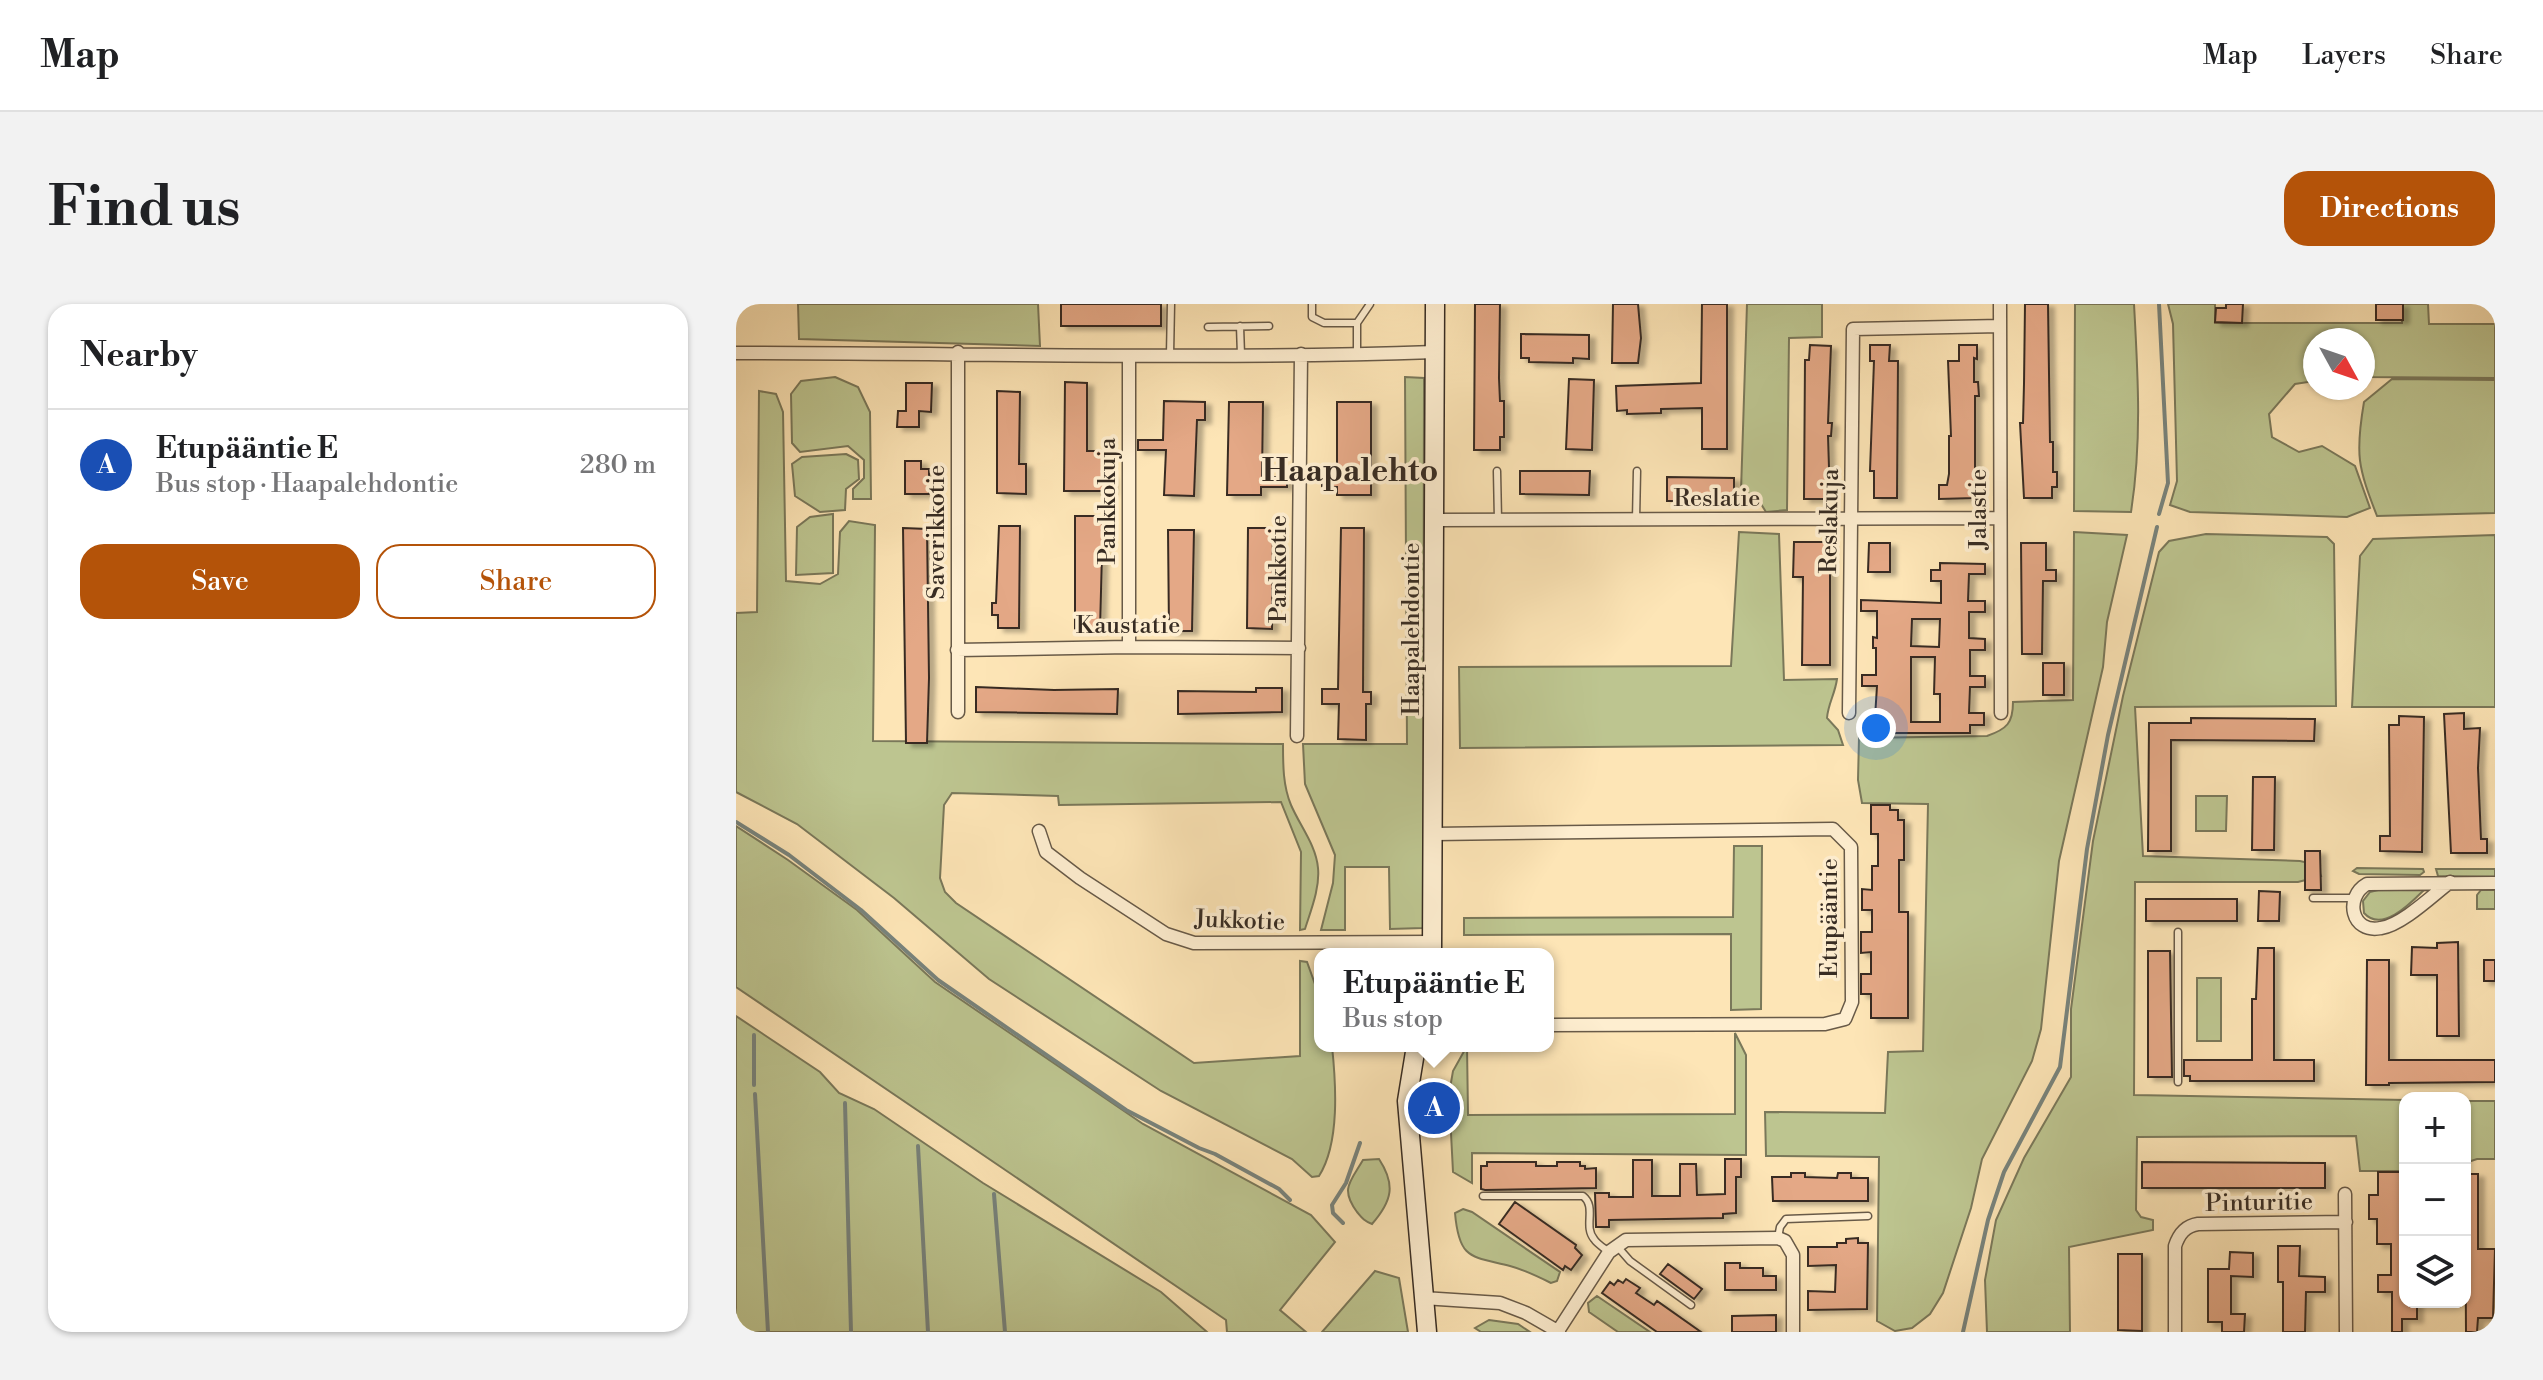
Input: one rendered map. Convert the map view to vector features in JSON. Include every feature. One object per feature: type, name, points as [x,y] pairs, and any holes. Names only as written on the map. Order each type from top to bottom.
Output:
[{"type":"street","name":"Haapalehdontie","points":[[1432,948],[1435,304]]},
{"type":"street","name":"Jalastie","points":[[2000,304],[2001,713]]},
{"type":"street","name":"Reslakuja","points":[[1849,713],[1853,329],[2000,326]]},
{"type":"street","points":[[736,353],[958,352],[1129,356],[1435,352]]},
{"type":"street","name":"Saverikkotie","points":[[958,352],[958,712]]},
{"type":"street","name":"Pankkotie","points":[[1297,736],[1301,354]]},
{"type":"street","name":"Pankkokuja","points":[[1129,356],[1129,647]]},
{"type":"street","name":"Reslatie","points":[[1435,520],[2000,518]]},
{"type":"street","name":"Kaustatie","points":[[957,650],[1299,648]]},
{"type":"street","name":"Etupääntie","points":[[1434,834],[1833,829],[1851,847],[1852,1002],[1845,1019],[1825,1024],[1554,1025]]},
{"type":"street","name":"Jukkotie","points":[[1039,831],[1046,852],[1080,878],[1166,934],[1194,943],[1432,948]]},
{"type":"street","points":[[2450,882],[2395,923],[2381,928],[2367,928],[2359,924],[2353,908],[2354,898],[2363,886],[2373,883],[2450,882],[2495,883]]},
{"type":"street","points":[[1415,1052],[1407,1101],[1427,1332]]},
{"type":"street","points":[[2345,1194],[2346,1332]]},
{"type":"street","name":"Pinturitie","points":[[2175,1332],[2175,1246],[2187,1227],[2198,1224],[2346,1222]]},
{"type":"street","points":[[1423,1298],[1500,1303],[1526,1313],[1558,1332],[1613,1248],[1636,1238],[1778,1238],[1785,1241],[1793,1255],[1793,1332]]},
{"type":"lane","points":[[1170,355],[1171,304]]},
{"type":"lane","points":[[1312,304],[1312,317],[1324,323],[1357,323]]},
{"type":"lane","points":[[1357,354],[1357,323],[1370,304]]},
{"type":"lane","points":[[1240,326],[1241,355]]},
{"type":"lane","points":[[1208,327],[1269,326]]},
{"type":"lane","points":[[1497,471],[1498,520]]},
{"type":"lane","points":[[1636,520],[1637,471]]},
{"type":"lane","points":[[2313,898],[2354,898]]},
{"type":"lane","points":[[2178,932],[2178,1082]]},
{"type":"lane","points":[[1483,1196],[1583,1196],[1590,1206],[1590,1232],[1593,1238],[1613,1248],[1691,1305]]},
{"type":"lane","points":[[1778,1238],[1780,1227],[1786,1219],[1795,1216],[1868,1216]]},
{"type":"green space","points":[[798,304],[1038,304],[1040,346],[799,339]]},
{"type":"green space","points":[[1747,304],[1822,304],[1822,337],[1789,338],[1787,510],[1766,512],[1756,496],[1741,491]]},
{"type":"green space","points":[[2075,304],[2134,304],[2138,434],[2131,512],[2074,511]]},
{"type":"green space","points":[[2168,304],[2215,304],[2215,323],[2402,323],[2403,304],[2428,304],[2429,324],[2495,324],[2495,378],[2375,377],[2375,328],[2303,328],[2303,383],[2295,384],[2269,414],[2272,437],[2299,452],[2322,446],[2355,466],[2370,508],[2347,517],[2190,512],[2170,505],[2177,481],[2173,324]]},
{"type":"green space","points":[[835,377],[858,387],[870,412],[871,499],[853,499],[853,489],[864,478],[864,460],[848,446],[800,452],[792,443],[791,394],[801,381]]},
{"type":"green space","points":[[1405,377],[1424,378],[1423,928],[1390,929],[1389,867],[1345,867],[1345,930],[1321,930],[1333,883],[1335,855],[1305,784],[1303,744],[1407,744]]},
{"type":"green space","points":[[2392,379],[2495,380],[2495,513],[2377,516],[2366,485],[2359,448],[2364,402],[2375,400],[2375,393]]},
{"type":"green space","points":[[759,391],[776,394],[783,412],[786,581],[820,584],[838,574],[840,532],[849,521],[875,525],[873,741],[1283,744],[1288,798],[1311,843],[1318,868],[1316,891],[1305,929],[1300,930],[1301,852],[1281,802],[1059,805],[1058,796],[952,793],[944,805],[940,878],[945,892],[956,903],[1194,1063],[1300,1056],[1300,961],[1307,962],[1314,981],[1314,1052],[1333,1052],[1335,1078],[1333,1130],[1326,1162],[1319,1176],[1312,1177],[1292,1159],[1161,1091],[989,979],[894,898],[797,824],[736,792],[736,613],[757,612]]},
{"type":"green space","points":[[846,454],[858,460],[859,479],[846,489],[845,510],[820,512],[795,496],[792,464],[802,457]]},
{"type":"green space","points":[[833,514],[833,573],[796,575],[797,527],[810,517]]},
{"type":"green space","points":[[1739,532],[1779,534],[1784,680],[1837,679],[1827,718],[1838,730],[1843,745],[1460,748],[1459,667],[1731,666]]},
{"type":"green space","points":[[2074,532],[2127,535],[2107,622],[2103,667],[2059,861],[2041,1029],[2032,1061],[1982,1159],[1971,1208],[1943,1293],[1930,1314],[1912,1328],[1895,1331],[1877,1321],[1879,1157],[1766,1156],[1765,1112],[1885,1113],[1888,1052],[1923,1051],[1928,804],[1862,803],[1858,780],[1859,738],[1987,736],[2008,724],[2013,702],[2073,700]]},
{"type":"green space","points":[[2206,534],[2327,537],[2334,544],[2336,706],[2135,707],[2143,856],[2300,861],[2317,865],[2321,876],[2298,882],[2135,882],[2134,1095],[2399,1100],[2399,1171],[2360,1171],[2356,1136],[2137,1137],[2136,1210],[2141,1217],[2153,1220],[2153,1230],[2069,1247],[2070,1332],[1987,1332],[1985,1280],[1996,1220],[2024,1158],[2071,1077],[2071,1009],[2093,841],[2123,696],[2159,552],[2169,541]]},
{"type":"green space","points":[[2495,535],[2495,707],[2352,707],[2360,556],[2373,539]]},
{"type":"green space","points":[[2196,796],[2227,796],[2226,831],[2196,831]]},
{"type":"green space","points":[[736,826],[857,910],[935,982],[1143,1124],[1311,1215],[1335,1242],[1280,1310],[1306,1332],[1227,1332],[1226,1320],[736,987]]},
{"type":"green space","points":[[1734,846],[1762,846],[1761,1009],[1731,1010],[1731,934],[1464,935],[1464,918],[1733,917]]},
{"type":"green space","points":[[2357,868],[2423,869],[2424,872],[2420,875],[2359,874],[2353,871]]},
{"type":"green space","points":[[2436,869],[2495,869],[2495,877],[2438,876]]},
{"type":"green space","points":[[2424,890],[2396,914],[2379,920],[2364,913],[2363,901],[2370,892]]},
{"type":"green space","points":[[2481,890],[2495,890],[2495,909],[2477,909],[2477,895]]},
{"type":"green space","points":[[2197,978],[2221,978],[2221,1041],[2197,1041]]},
{"type":"green space","points":[[736,1016],[820,1072],[839,1093],[874,1109],[983,1183],[1161,1292],[1207,1332],[736,1332]]},
{"type":"green space","points":[[1735,1033],[1746,1055],[1746,1155],[1472,1153],[1472,1183],[1453,1172],[1449,1094],[1453,1071],[1464,1052],[1467,1052],[1468,1115],[1735,1114]]},
{"type":"green space","points":[[2471,1101],[2495,1101],[2495,1159],[2471,1161]]},
{"type":"green space","points":[[1379,1159],[1390,1185],[1384,1208],[1372,1224],[1357,1212],[1348,1191],[1363,1160]]},
{"type":"green space","points":[[1463,1209],[1560,1272],[1557,1281],[1551,1283],[1521,1269],[1469,1253],[1460,1240],[1457,1228],[1455,1213]]},
{"type":"green space","points":[[1375,1271],[1399,1278],[1408,1332],[1322,1332]]},
{"type":"green space","points":[[1597,1296],[1650,1332],[1618,1332],[1589,1312],[1588,1303]]},
{"type":"green space","points":[[1489,1320],[1518,1324],[1530,1332],[1481,1332],[1475,1328]]},
{"type":"building","points":[[1061,304],[1161,304],[1161,326],[1061,326]]},
{"type":"building","points":[[1475,304],[1500,304],[1499,378],[1500,401],[1504,401],[1504,437],[1500,437],[1500,450],[1474,450]]},
{"type":"building","points":[[1613,304],[1638,304],[1641,338],[1638,363],[1612,363]]},
{"type":"building","points":[[1702,304],[1727,304],[1727,449],[1702,449],[1702,408],[1661,409],[1661,413],[1627,414],[1627,410],[1617,411],[1616,386],[1701,383]]},
{"type":"building","points":[[2025,304],[2048,304],[2050,442],[2053,442],[2053,472],[2057,472],[2057,487],[2052,487],[2052,498],[2024,498],[2020,423],[2023,423]]},
{"type":"building","points":[[2226,304],[2243,304],[2242,323],[2215,322],[2216,308],[2226,308]]},
{"type":"building","points":[[2376,304],[2403,304],[2403,320],[2376,320]]},
{"type":"building","points":[[1521,334],[1589,335],[1589,359],[1573,358],[1573,363],[1529,362],[1529,358],[1521,358]]},
{"type":"building","points":[[1810,345],[1831,346],[1828,423],[1832,423],[1831,436],[1828,436],[1830,499],[1804,499],[1805,360],[1809,360]]},
{"type":"building","points":[[1870,345],[1890,345],[1889,361],[1898,361],[1897,498],[1874,498],[1874,471],[1870,471],[1874,361],[1870,361]]},
{"type":"building","points":[[1959,345],[1977,345],[1977,359],[1974,358],[1974,382],[1978,382],[1979,396],[1975,396],[1975,498],[1939,499],[1939,485],[1947,485],[1949,474],[1948,361],[1959,361]]},
{"type":"building","points":[[1569,379],[1594,380],[1592,450],[1566,449]]},
{"type":"building","points":[[1065,382],[1087,383],[1087,451],[1107,451],[1107,476],[1111,476],[1111,491],[1064,491]]},
{"type":"building","points":[[906,383],[932,383],[931,412],[919,411],[919,427],[897,427],[898,411],[906,411]]},
{"type":"building","points":[[997,391],[1020,392],[1019,464],[1026,464],[1026,494],[997,493]]},
{"type":"building","points":[[1164,401],[1205,402],[1205,420],[1197,420],[1194,496],[1164,495],[1166,450],[1138,450],[1138,440],[1163,440]]},
{"type":"building","points":[[1229,402],[1263,402],[1262,477],[1287,477],[1287,487],[1261,487],[1261,495],[1227,495]]},
{"type":"building","points":[[1337,402],[1371,402],[1371,495],[1337,495],[1337,487],[1322,487],[1322,477],[1337,477]]},
{"type":"building","points":[[905,461],[921,461],[921,469],[929,469],[929,494],[905,494]]},
{"type":"building","points":[[1520,471],[1590,471],[1589,495],[1520,494]]},
{"type":"building","points":[[1667,477],[1734,478],[1734,501],[1667,501]]},
{"type":"building","points":[[1075,516],[1103,516],[1100,629],[1075,629]]},
{"type":"building","points":[[999,526],[1020,526],[1019,628],[998,628],[998,615],[992,615],[992,603],[996,603]]},
{"type":"building","points":[[903,528],[927,529],[927,743],[906,743]]},
{"type":"building","points":[[1248,528],[1273,528],[1272,629],[1247,628]]},
{"type":"building","points":[[1341,528],[1364,528],[1363,692],[1371,692],[1371,704],[1366,704],[1366,740],[1338,739],[1339,704],[1322,704],[1322,689],[1338,689]]},
{"type":"building","points":[[1168,530],[1194,530],[1192,631],[1169,631]]},
{"type":"building","points":[[1794,542],[1830,542],[1830,665],[1802,665],[1803,577],[1793,577]]},
{"type":"building","points":[[1869,543],[1890,543],[1890,572],[1868,572]]},
{"type":"building","points":[[2021,543],[2046,543],[2046,570],[2056,570],[2056,581],[2043,581],[2042,654],[2022,654]]},
{"type":"building","points":[[1940,563],[1985,564],[1985,574],[1969,574],[1968,601],[1985,601],[1985,612],[1969,612],[1969,638],[1985,639],[1985,650],[1970,650],[1970,676],[1985,676],[1985,687],[1970,687],[1969,713],[1984,713],[1984,725],[1970,725],[1970,733],[1874,733],[1877,686],[1862,686],[1862,675],[1876,675],[1873,637],[1877,638],[1877,611],[1861,611],[1861,600],[1941,603],[1941,581],[1931,581],[1931,570],[1940,570]],"holes":[[[1912,619],[1940,619],[1939,647],[1911,646]],[[1911,657],[1935,657],[1934,694],[1940,694],[1940,722],[1911,722]]]},
{"type":"building","points":[[2043,663],[2064,663],[2064,695],[2043,695]]},
{"type":"building","points":[[976,687],[1118,689],[1117,714],[976,712]]},
{"type":"building","points":[[1256,688],[1282,688],[1282,712],[1178,714],[1178,691],[1256,692]]},
{"type":"building","points":[[2464,713],[2464,729],[2480,728],[2481,839],[2487,839],[2487,853],[2451,853],[2444,714]]},
{"type":"building","points":[[2399,716],[2424,717],[2422,852],[2380,851],[2380,836],[2390,836],[2389,725],[2399,725]]},
{"type":"building","points":[[2191,718],[2315,719],[2314,741],[2171,740],[2171,851],[2148,851],[2149,723],[2191,723]]},
{"type":"building","points":[[2253,777],[2275,777],[2274,850],[2252,850]]},
{"type":"building","points":[[1871,805],[1890,805],[1890,810],[1898,810],[1898,820],[1904,820],[1904,860],[1899,860],[1899,912],[1908,912],[1908,1018],[1871,1018],[1871,994],[1861,994],[1861,974],[1871,974],[1871,952],[1861,953],[1861,932],[1872,932],[1872,910],[1862,910],[1862,889],[1872,890],[1872,866],[1878,866],[1878,834],[1871,834]]},
{"type":"building","points":[[2305,851],[2320,851],[2321,890],[2305,890]]},
{"type":"building","points":[[2259,891],[2280,892],[2279,921],[2258,921]]},
{"type":"building","points":[[2146,899],[2237,899],[2237,921],[2146,921]]},
{"type":"building","points":[[2458,942],[2459,1036],[2437,1036],[2437,975],[2411,975],[2412,947],[2437,948],[2437,943]]},
{"type":"building","points":[[2258,948],[2274,948],[2274,1060],[2314,1060],[2314,1081],[2190,1081],[2190,1076],[2184,1076],[2184,1060],[2252,1060],[2252,999],[2256,999]]},
{"type":"building","points":[[2148,951],[2170,951],[2172,1077],[2148,1077]]},
{"type":"building","points":[[2367,960],[2389,960],[2389,1060],[2495,1060],[2495,1082],[2366,1085]]},
{"type":"building","points":[[2484,960],[2495,960],[2495,981],[2484,981]]},
{"type":"building","points":[[1725,1159],[1741,1159],[1741,1177],[1736,1177],[1736,1213],[1723,1214],[1723,1218],[1609,1220],[1609,1227],[1596,1227],[1595,1193],[1609,1193],[1609,1197],[1633,1197],[1633,1160],[1652,1160],[1652,1196],[1680,1196],[1680,1164],[1696,1164],[1697,1195],[1725,1194]]},
{"type":"building","points":[[1487,1162],[1536,1162],[1536,1166],[1557,1166],[1557,1162],[1580,1162],[1585,1169],[1596,1168],[1596,1188],[1485,1190],[1481,1189],[1481,1166],[1487,1166]]},
{"type":"building","points":[[2142,1162],[2325,1163],[2325,1188],[2142,1188]]},
{"type":"building","points":[[2378,1172],[2399,1172],[2399,1308],[2417,1308],[2417,1319],[2402,1319],[2402,1332],[2392,1332],[2392,1292],[2378,1292],[2378,1275],[2391,1275],[2391,1244],[2377,1244],[2377,1219],[2369,1219],[2369,1195],[2378,1195]]},
{"type":"building","points":[[1791,1173],[1805,1173],[1805,1177],[1837,1178],[1838,1173],[1851,1173],[1851,1178],[1868,1178],[1868,1201],[1773,1201],[1772,1177],[1791,1177]]},
{"type":"building","points":[[2471,1174],[2478,1174],[2478,1249],[2495,1249],[2493,1318],[2478,1318],[2477,1332],[2466,1332],[2466,1308],[2471,1308]]},
{"type":"building","points":[[1515,1202],[1576,1245],[1575,1248],[1582,1255],[1571,1270],[1565,1266],[1563,1270],[1499,1224]]},
{"type":"building","points":[[1858,1238],[1858,1243],[1868,1243],[1867,1309],[1808,1310],[1808,1291],[1835,1292],[1836,1265],[1808,1266],[1808,1247],[1837,1247],[1837,1243],[1846,1243],[1846,1239]]},
{"type":"building","points":[[2278,1246],[2300,1246],[2299,1276],[2325,1277],[2325,1292],[2306,1292],[2305,1332],[2283,1332],[2283,1282],[2278,1282]]},
{"type":"building","points":[[2230,1252],[2253,1253],[2253,1277],[2231,1276],[2231,1314],[2245,1314],[2244,1332],[2222,1332],[2222,1322],[2208,1322],[2208,1269],[2229,1269]]},
{"type":"building","points":[[2118,1254],[2142,1254],[2142,1331],[2118,1330]]},
{"type":"building","points":[[1725,1263],[1740,1263],[1740,1268],[1763,1268],[1763,1276],[1776,1276],[1776,1290],[1725,1290]]},
{"type":"building","points":[[1668,1264],[1702,1289],[1694,1299],[1660,1274]]},
{"type":"building","points":[[1626,1279],[1640,1288],[1636,1293],[1654,1305],[1657,1301],[1701,1332],[1657,1332],[1602,1293],[1610,1282],[1614,1285],[1618,1280],[1623,1283]]},
{"type":"building","points":[[1776,1315],[1776,1332],[1732,1332],[1732,1316]]},
{"type":"waterway","points":[[2159,304],[2168,483],[2159,514]]},
{"type":"waterway","points":[[1963,1332],[1988,1220],[2004,1172],[2060,1067],[2087,849],[2108,735],[2157,527]]},
{"type":"waterway","points":[[736,822],[789,855],[861,910],[938,980],[1126,1110],[1279,1189],[1290,1200]]},
{"type":"waterway","points":[[754,1035],[754,1085]]},
{"type":"waterway","points":[[755,1094],[768,1332]]},
{"type":"waterway","points":[[845,1103],[851,1332]]},
{"type":"waterway","points":[[1343,1223],[1333,1213],[1332,1205],[1346,1183],[1360,1143]]},
{"type":"waterway","points":[[918,1146],[928,1332]]},
{"type":"waterway","points":[[994,1194],[1005,1332]]},
{"type":"place","name":"Etupääntie E","points":[[1434,1108]]},
{"type":"district","name":"Haapalehto","points":[[1350,470]]}]
